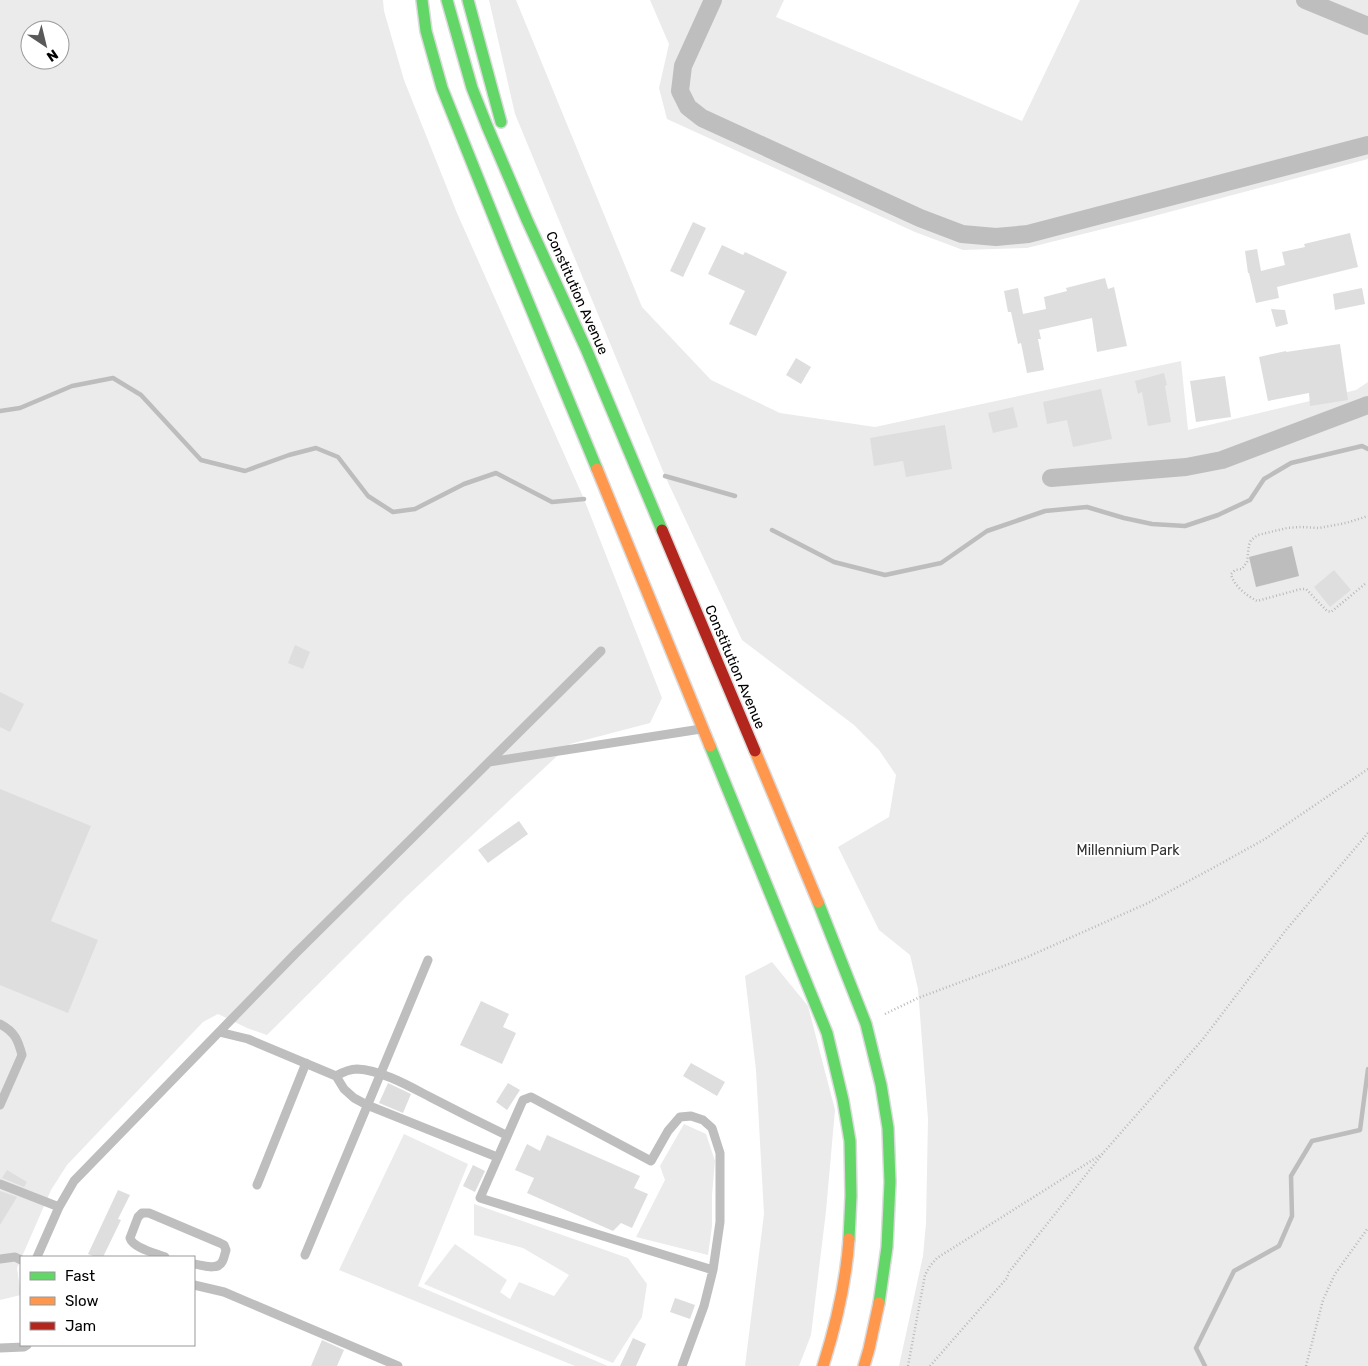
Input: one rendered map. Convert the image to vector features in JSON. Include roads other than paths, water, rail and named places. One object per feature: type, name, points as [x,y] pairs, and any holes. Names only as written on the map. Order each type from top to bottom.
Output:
[{"type":"main road","points":[[414,0],[426,31],[442,88],[827,1033],[842,1091],[850,1142],[852,1198],[849,1241],[841,1299],[823,1366]]},
{"type":"main road","points":[[422,0],[426,31]]},
{"type":"main road","name":"Constitution Avenue","points":[[446,0],[472,88],[486,126],[587,351],[820,907],[866,1024],[881,1085],[888,1128],[890,1182],[887,1247],[880,1297],[864,1366]]},
{"type":"main road","points":[[468,0],[504,135],[512,185]]},
{"type":"street","points":[[713,0],[684,66],[680,91],[688,107],[702,118],[774,152],[920,218],[962,234],[996,237],[1028,234],[1368,145]]},
{"type":"street","points":[[1305,0],[1368,26]]},
{"type":"street","points":[[1051,478],[1186,467],[1222,460],[1368,405]]},
{"type":"lane","points":[[37,1256],[58,1207],[74,1181],[296,953],[601,651]]},
{"type":"lane","points":[[489,762],[704,729]]},
{"type":"lane","points":[[305,1255],[428,960]]},
{"type":"lane","points":[[0,1024],[8,1028],[18,1039],[22,1055],[0,1105]]},
{"type":"lane","points":[[219,1032],[248,1039],[336,1076],[344,1090],[367,1105],[497,1157]]},
{"type":"lane","points":[[257,1185],[306,1063]]},
{"type":"lane","points":[[336,1076],[347,1070],[355,1069],[380,1074],[506,1135]]},
{"type":"lane","points":[[682,1366],[704,1306],[713,1270],[720,1222],[720,1153],[712,1128],[703,1120],[692,1116],[680,1117],[668,1131],[651,1161],[531,1097],[522,1100],[480,1198],[713,1270]]},
{"type":"lane","points":[[0,1184],[58,1207]]},
{"type":"lane","points":[[163,1256],[131,1242],[130,1238],[138,1217],[142,1213],[148,1212],[224,1246],[226,1250],[222,1263],[218,1266],[195,1264]]},
{"type":"lane","points":[[0,1259],[16,1257],[20,1259]]},
{"type":"lane","points":[[195,1286],[224,1292],[398,1366]]},
{"type":"lane","points":[[0,1348],[26,1346]]},
{"type":"lane","points":[[372,1366],[376,1357]]},
{"type":"waterway","points":[[0,411],[20,408],[72,386],[113,378],[141,395],[201,460],[245,471],[289,455],[316,448],[338,457],[368,496],[393,512],[415,509],[464,484],[496,473],[552,502],[584,499]]},
{"type":"waterway","points":[[772,530],[834,562],[885,575],[941,563],[987,531],[1045,511],[1087,507],[1152,524],[1185,526],[1218,515],[1250,500],[1264,479],[1291,463],[1362,446],[1368,449]]},
{"type":"waterway","points":[[665,476],[735,496]]},
{"type":"waterway","points":[[1205,1366],[1196,1348],[1234,1271],[1279,1246],[1292,1216],[1291,1176],[1312,1141],[1360,1130],[1368,1069]]},
{"type":"park label","name":"Millennium Park","points":[[1128,850]]}]
